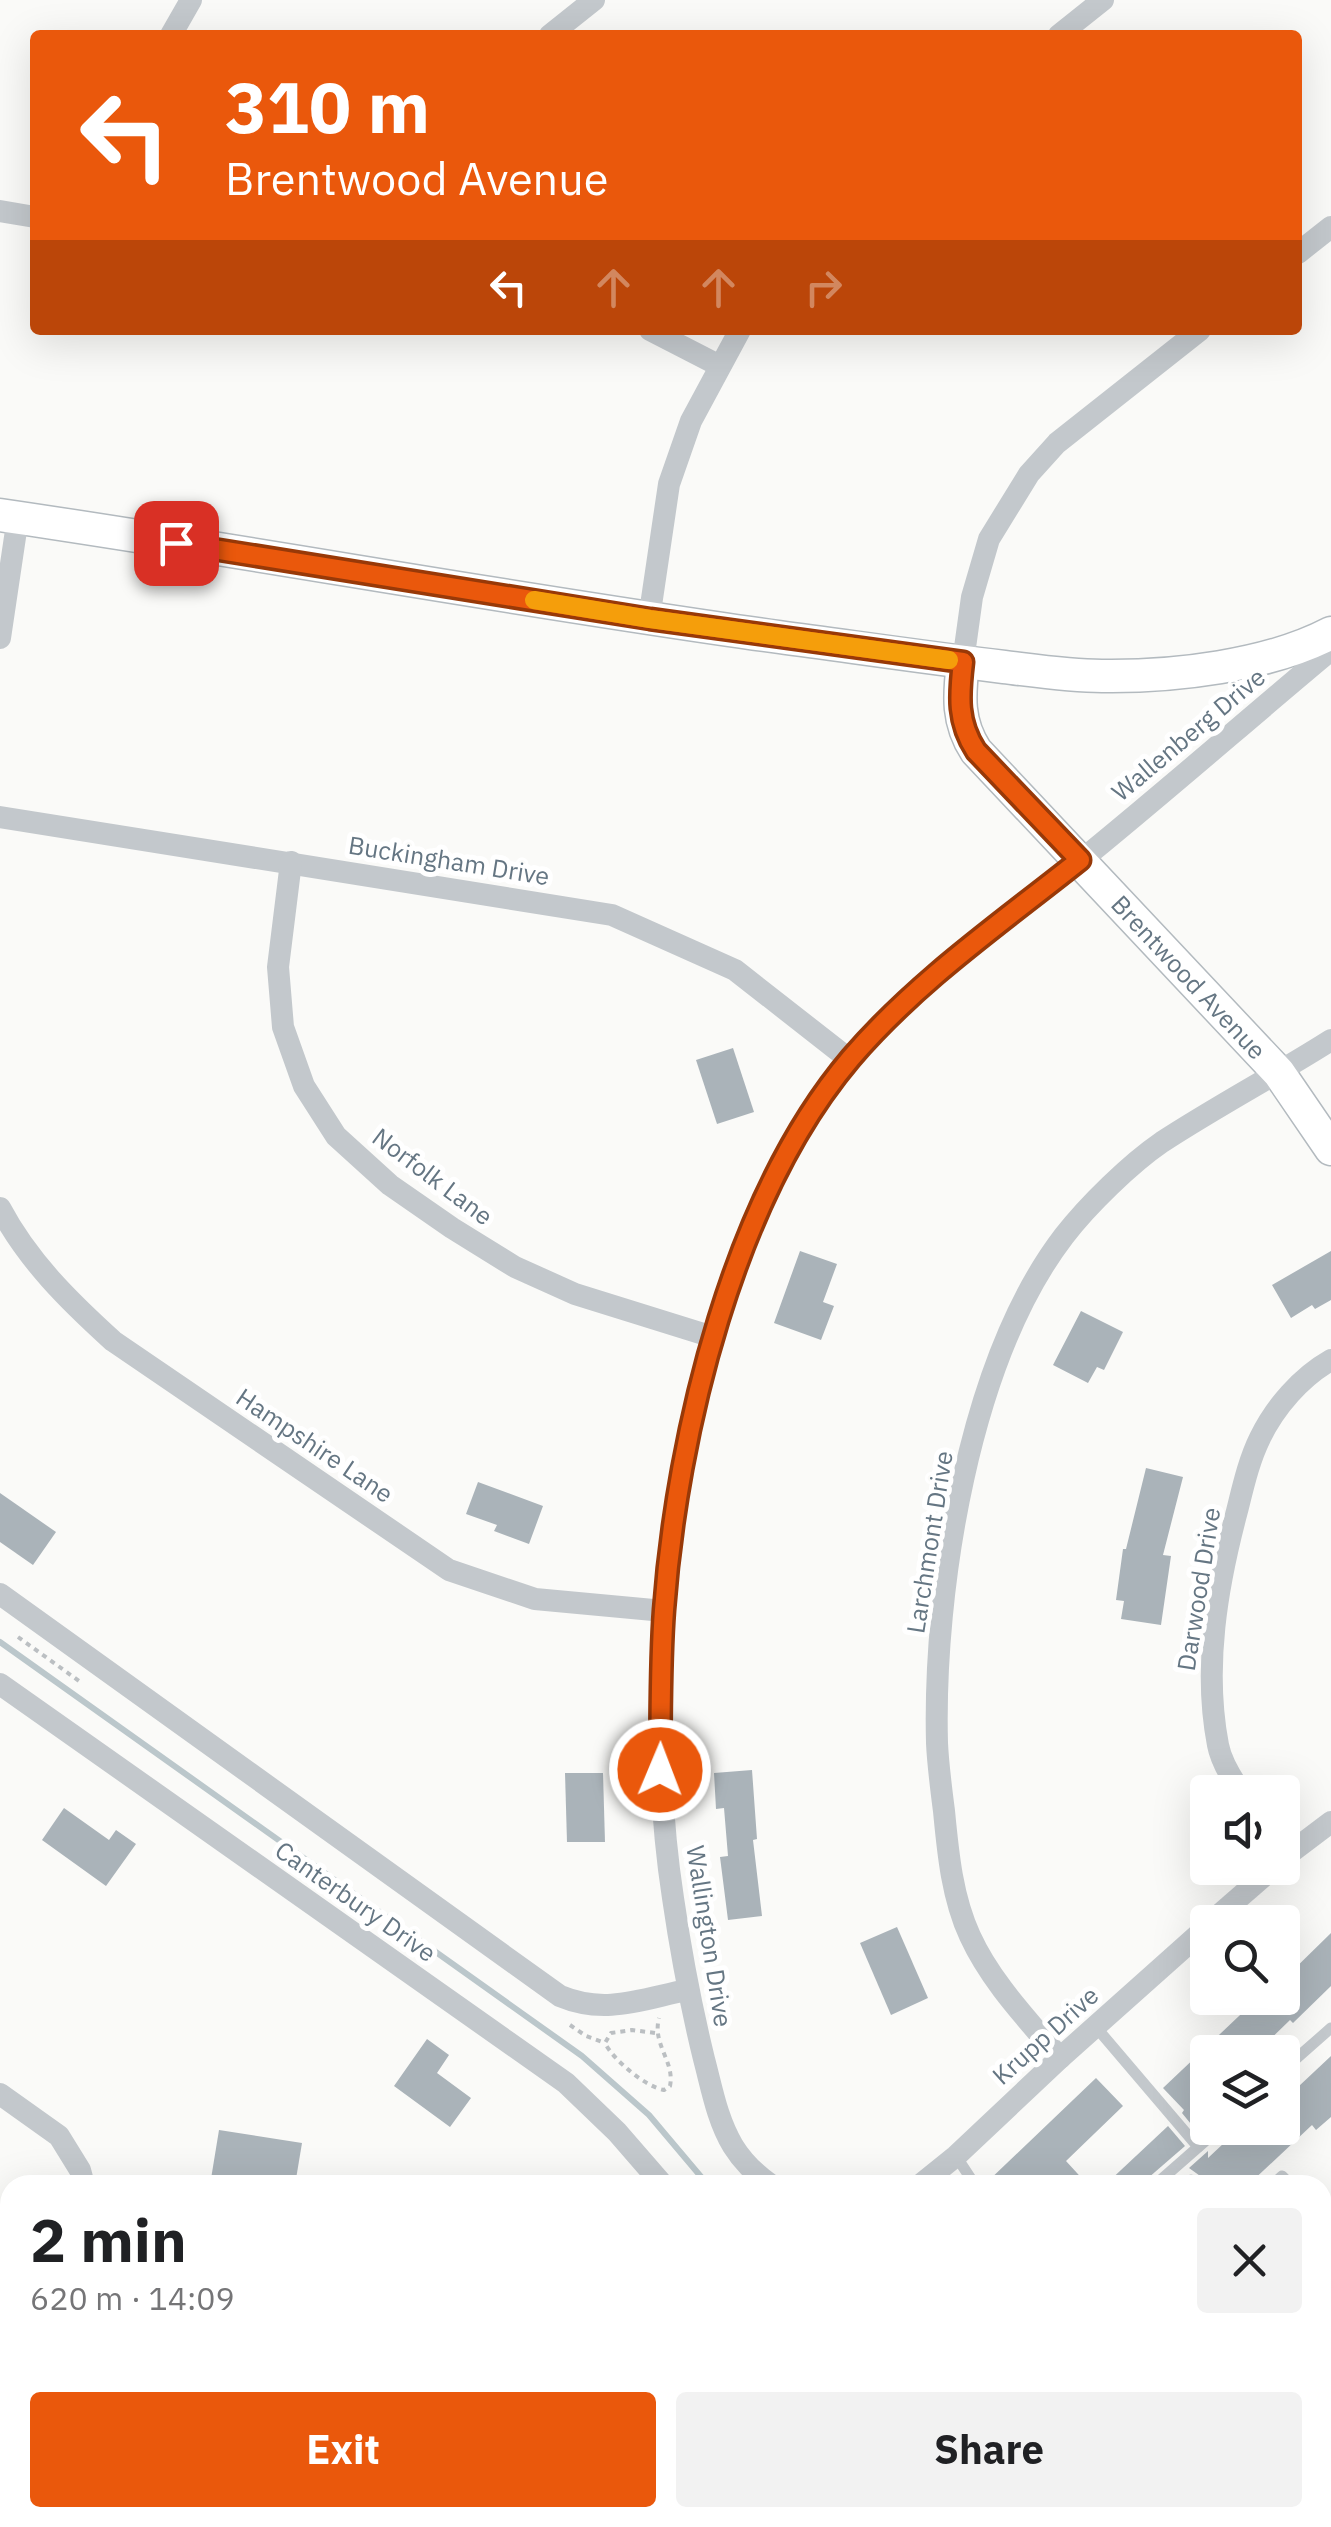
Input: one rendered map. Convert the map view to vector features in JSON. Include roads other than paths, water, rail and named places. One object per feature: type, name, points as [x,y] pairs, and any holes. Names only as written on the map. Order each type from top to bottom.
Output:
[{"type":"street","points":[[174,30],[191,0]]},
{"type":"street","points":[[556,30],[594,0]]},
{"type":"street","points":[[1066,30],[1103,0]]},
{"type":"street","points":[[0,212],[30,216]]},
{"type":"street","points":[[1302,250],[1331,227]]},
{"type":"street","points":[[660,335],[720,366]]},
{"type":"street","points":[[650,619],[670,484],[691,421],[737,335]]},
{"type":"street","points":[[963,662],[972,597],[989,539],[1029,474],[1057,444],[1194,335]]},
{"type":"street","points":[[0,638],[9,516],[650,619],[963,662],[1101,676],[1165,675],[1221,667],[1267,656],[1331,632]]},
{"type":"street","name":"Wallenberg Drive","points":[[1080,860],[1331,650]]},
{"type":"street","name":"Brentwood Avenue","points":[[963,662],[961,722],[976,751],[1279,1073],[1331,1149]]},
{"type":"street","name":"Buckingham Drive","points":[[0,817],[612,915],[735,970],[850,1060]]},
{"type":"street","name":"Wallington Drive","points":[[756,2175],[733,2146],[718,2114],[687,1990],[669,1872],[660,1770],[664,1611],[673,1529],[688,1440],[713,1336],[776,1172],[850,1060],[913,992],[1080,860]]},
{"type":"street","name":"Norfolk Lane","points":[[290,862],[278,967],[283,1028],[304,1086],[336,1136],[390,1185],[516,1268],[575,1294],[713,1336]]},
{"type":"street","name":"Larchmont Drive","points":[[1060,2058],[999,1985],[970,1936],[950,1873],[937,1746],[938,1667],[956,1516],[972,1445],[1018,1311],[1064,1236],[1106,1191],[1160,1144],[1331,1040]]},
{"type":"street","name":"Hampshire Lane","points":[[0,1208],[40,1270],[113,1341],[448,1570],[535,1599],[664,1611]]},
{"type":"street","name":"Darwood Drive","points":[[1232,1775],[1218,1749],[1211,1687],[1215,1622],[1226,1554],[1243,1485],[1260,1438],[1284,1401],[1313,1370],[1331,1360]]},
{"type":"street","name":"Canterbury Drive","points":[[0,1594],[560,1996],[602,2007],[687,1990]]},
{"type":"street","name":"Canterbury Drive","points":[[0,1684],[566,2082],[654,2175]]},
{"type":"street","points":[[1300,1841],[1331,1822]]},
{"type":"street","name":"Krupp Drive","points":[[1231,1905],[1254,1885]]},
{"type":"street","name":"Krupp Drive","points":[[932,2175],[1190,1942]]},
{"type":"street","points":[[0,2094],[59,2136],[81,2175]]},
{"type":"lane","points":[[1096,2026],[1198,2147]]},
{"type":"lane","points":[[1300,2055],[1331,2028]]},
{"type":"lane","points":[[1167,2175],[1200,2145]]},
{"type":"lane","points":[[956,2156],[968,2175]]},
{"type":"waterway","points":[[0,1642],[582,2056],[649,2115],[700,2175]]}]
